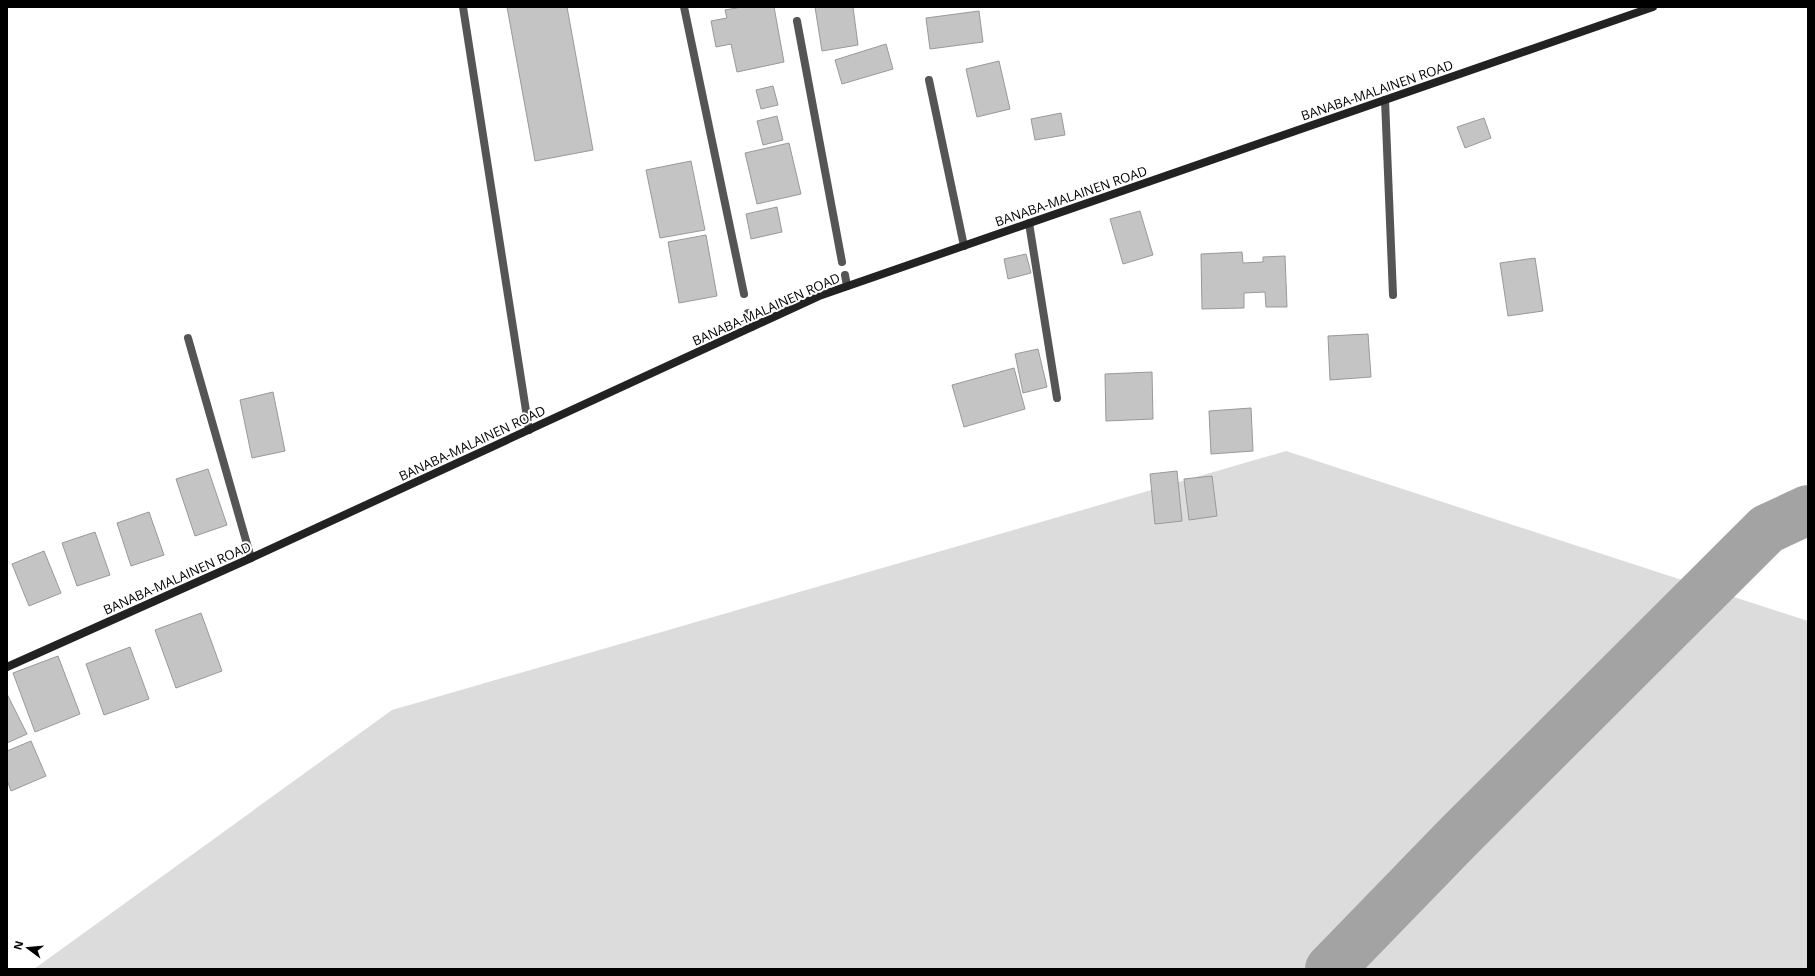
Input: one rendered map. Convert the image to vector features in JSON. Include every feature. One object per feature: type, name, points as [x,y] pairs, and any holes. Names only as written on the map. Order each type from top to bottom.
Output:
[{"type":"street","name":"BANABA-MALAINEN ROAD","points":[[7,667],[251,558],[819,296],[1653,7]]},
{"type":"lane","points":[[464,7],[529,430]]},
{"type":"lane","points":[[684,7],[744,294]]},
{"type":"lane","points":[[797,21],[842,262]]},
{"type":"lane","points":[[929,80],[964,246]]},
{"type":"lane","points":[[1385,100],[1393,296]]},
{"type":"lane","points":[[1029,223],[1057,398]]},
{"type":"lane","points":[[845,275],[847,286]]},
{"type":"lane","points":[[748,313],[752,327]]},
{"type":"lane","points":[[188,338],[251,558]]},
{"type":"shaded area","points":[[1286,451],[1808,621],[1808,969],[34,969],[392,710]]},
{"type":"building","points":[[507,7],[567,7],[593,150],[535,161]]},
{"type":"building","points":[[742,7],[774,7],[784,62],[737,72],[731,44],[716,47],[711,21],[727,18],[725,10]]},
{"type":"building","points":[[815,7],[853,7],[858,45],[822,51]]},
{"type":"building","points":[[979,11],[983,42],[930,49],[926,18]]},
{"type":"building","points":[[886,44],[893,69],[842,84],[835,60]]},
{"type":"building","points":[[999,61],[1010,109],[977,117],[966,69]]},
{"type":"building","points":[[773,86],[778,105],[761,109],[756,90]]},
{"type":"building","points":[[1061,113],[1065,135],[1035,140],[1031,119]]},
{"type":"building","points":[[777,116],[783,140],[763,145],[757,121]]},
{"type":"building","points":[[1484,118],[1491,138],[1465,148],[1457,127]]},
{"type":"building","points":[[789,143],[801,194],[757,204],[745,153]]},
{"type":"building","points":[[691,161],[705,230],[660,238],[646,170]]},
{"type":"building","points":[[777,207],[782,232],[751,239],[746,214]]},
{"type":"building","points":[[1140,211],[1153,255],[1123,264],[1110,219]]},
{"type":"building","points":[[706,235],[717,296],[679,303],[668,242]]},
{"type":"building","points":[[1242,252],[1243,263],[1263,262],[1263,257],[1285,256],[1287,307],[1266,307],[1265,292],[1244,293],[1244,308],[1202,309],[1201,254]]},
{"type":"building","points":[[1026,254],[1031,273],[1008,279],[1004,259]]},
{"type":"building","points":[[1535,258],[1543,311],[1508,316],[1500,263]]},
{"type":"building","points":[[1368,334],[1371,377],[1330,380],[1328,336]]},
{"type":"building","points":[[1038,349],[1047,387],[1023,393],[1015,354]]},
{"type":"building","points":[[1014,368],[1025,409],[964,427],[952,385]]},
{"type":"building","points":[[1152,372],[1153,419],[1106,421],[1105,374]]},
{"type":"building","points":[[273,392],[285,451],[252,458],[240,400]]},
{"type":"building","points":[[1251,408],[1253,451],[1211,454],[1209,411]]},
{"type":"building","points":[[208,469],[227,525],[195,536],[176,479]]},
{"type":"building","points":[[1177,471],[1182,521],[1155,524],[1150,474]]},
{"type":"building","points":[[1212,476],[1217,516],[1189,520],[1184,479]]},
{"type":"building","points":[[149,512],[164,555],[131,566],[117,523]]},
{"type":"building","points":[[95,532],[110,575],[77,586],[62,543]]},
{"type":"building","points":[[44,551],[61,593],[29,606],[12,564]]},
{"type":"building","points":[[201,613],[222,671],[176,688],[155,630]]},
{"type":"building","points":[[130,647],[149,699],[104,715],[86,664]]},
{"type":"building","points":[[58,656],[80,714],[35,732],[13,673]]},
{"type":"building","points":[[7,694],[27,734],[7,743]]},
{"type":"building","points":[[31,741],[46,776],[11,791],[7,780],[7,751]]},
{"type":"waterway","points":[[1330,969],[1460,835],[1767,529],[1808,510]]}]
